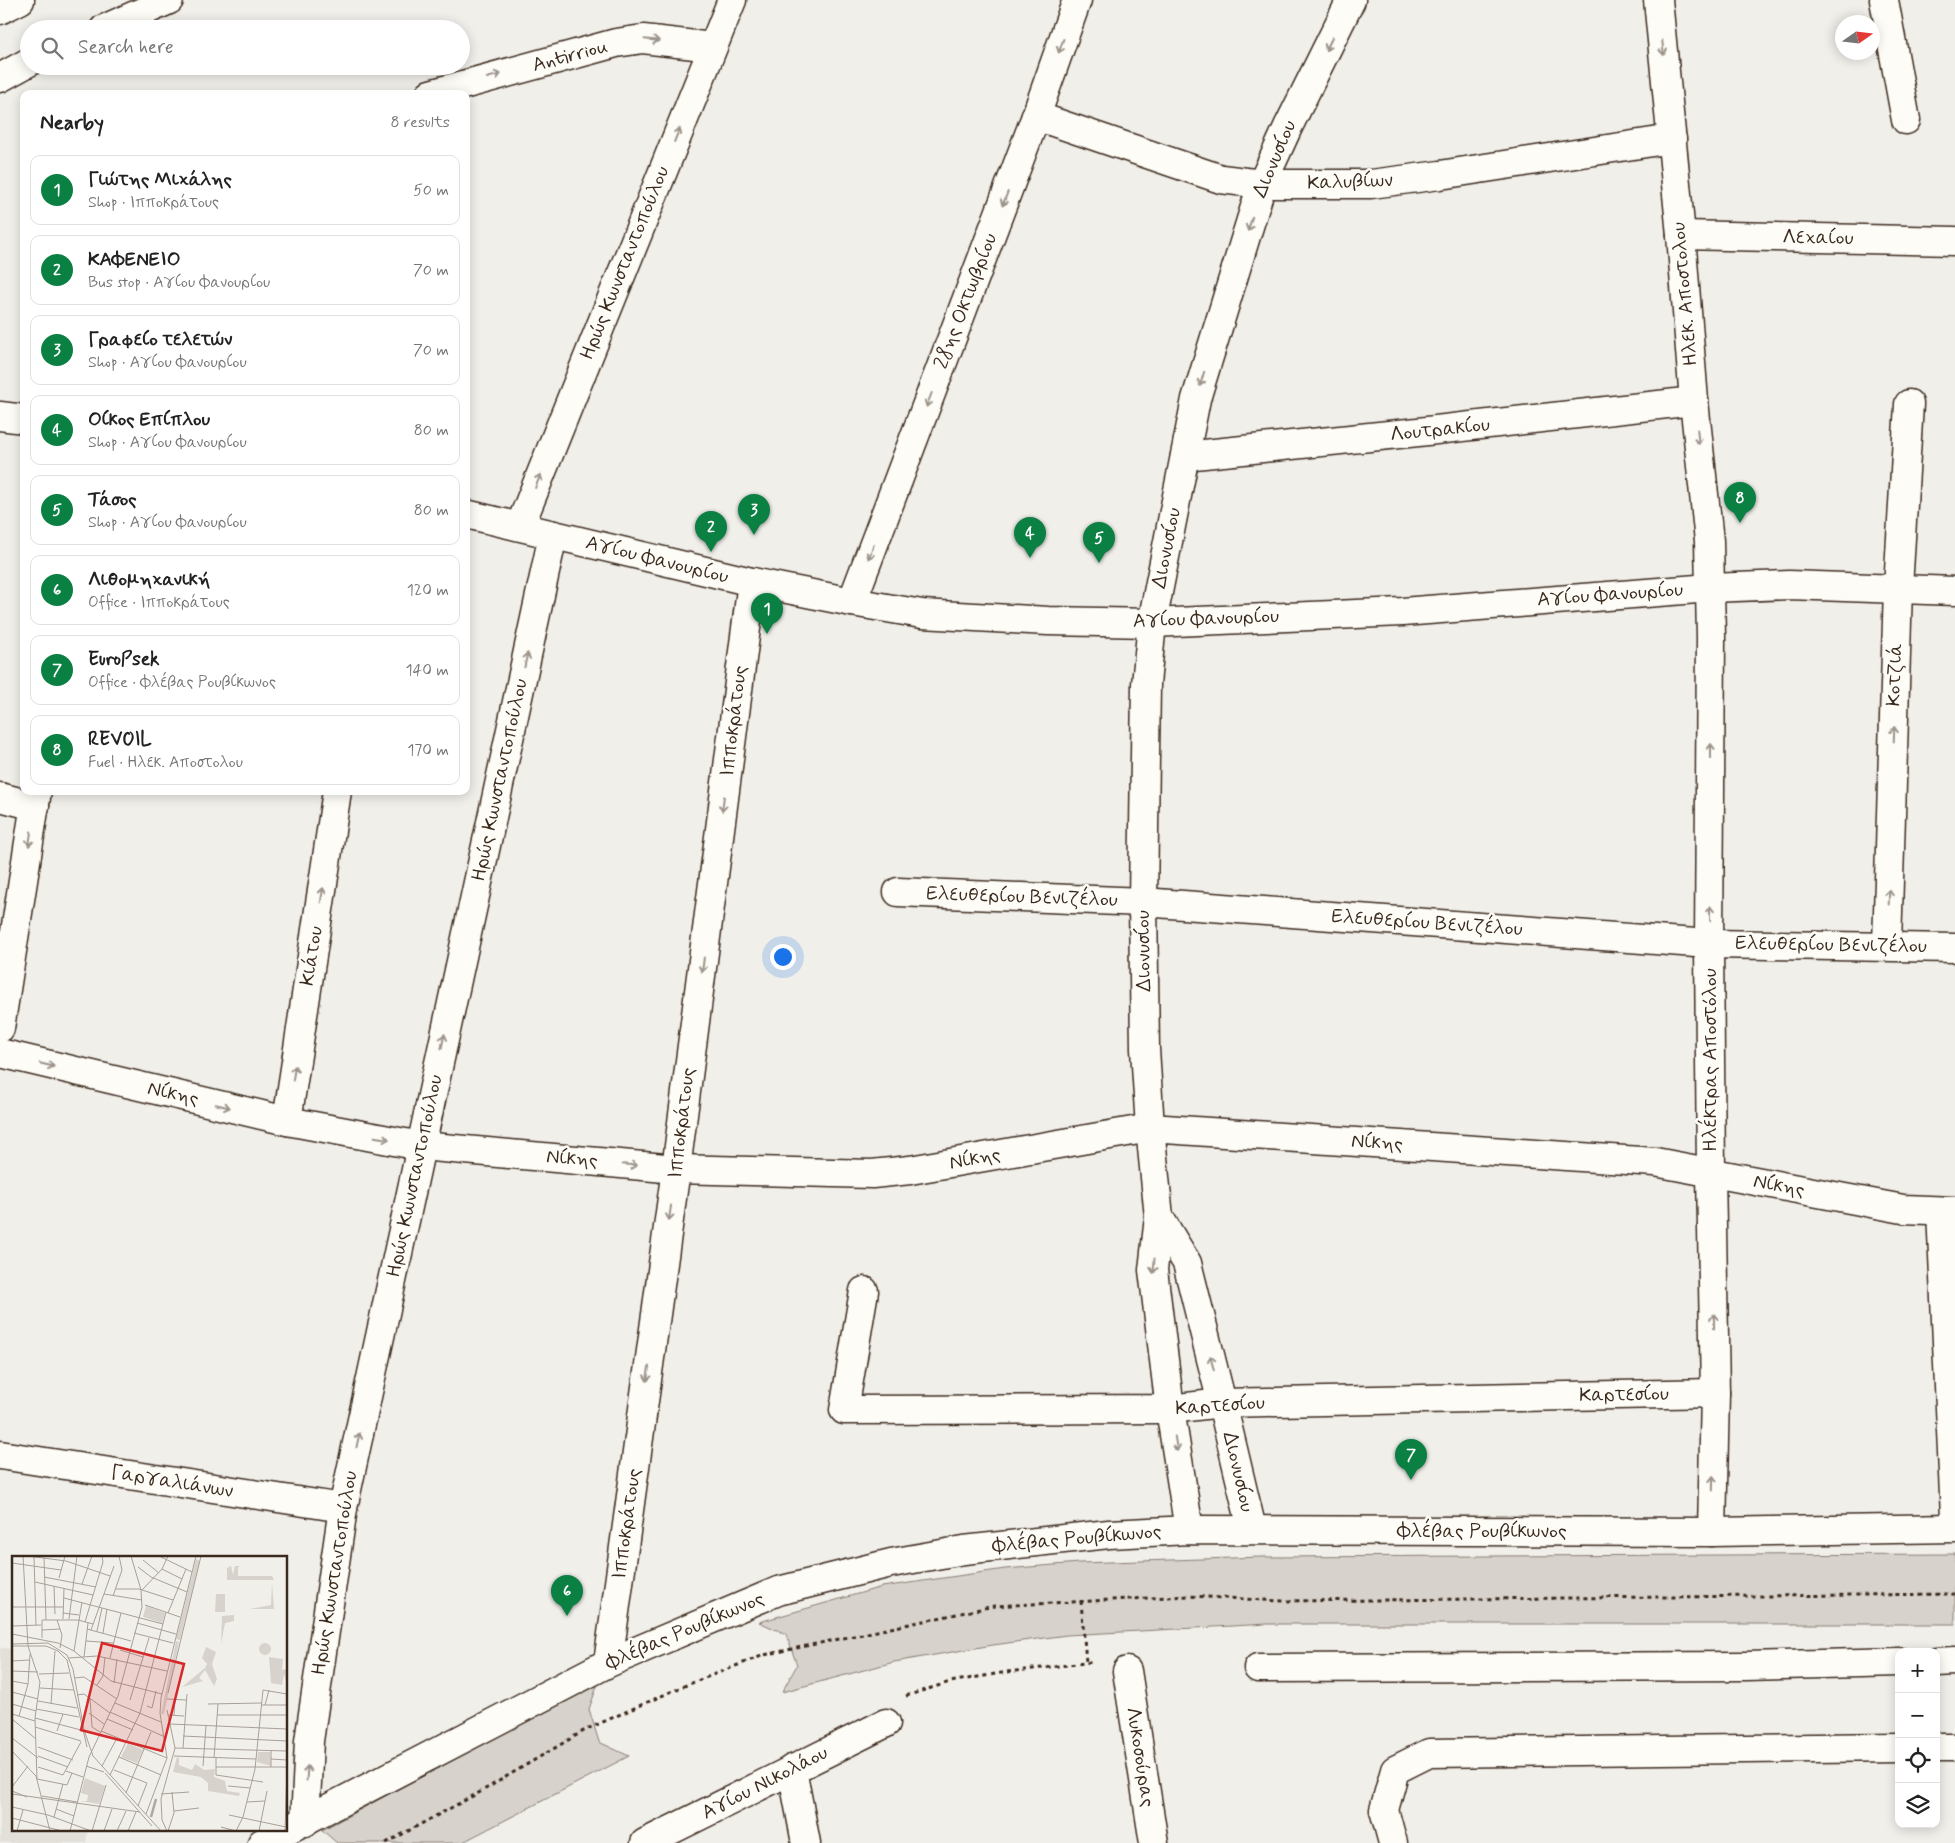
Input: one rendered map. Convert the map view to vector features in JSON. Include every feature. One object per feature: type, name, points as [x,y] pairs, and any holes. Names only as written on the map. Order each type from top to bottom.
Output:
[{"type":"street","points":[[124,20],[169,0]]},
{"type":"street","name":"Ηρώς Κωνσταντοπούλου","points":[[520,526],[732,0]]},
{"type":"street","name":"28ης Οκτωβρίου","points":[[852,602],[1036,116],[1077,0]]},
{"type":"street","name":"Διονυσίου","points":[[1189,1530],[1170,1409],[1153,1270],[1160,1217],[1150,1128],[1145,1049],[1144,902],[1146,684],[1152,623],[1196,399],[1262,184],[1351,0]]},
{"type":"street","name":"Ηλεκ. Αποστολου","points":[[1658,0],[1681,235],[1694,401],[1709,541],[1710,588]]},
{"type":"street","points":[[1884,0],[1906,120]]},
{"type":"street","name":"Antirriou","points":[[445,90],[616,43],[643,39],[712,47]]},
{"type":"street","points":[[0,78],[20,67]]},
{"type":"street","name":"Καλυβίων","points":[[1036,116],[1221,179],[1262,184],[1371,184],[1672,139]]},
{"type":"street","name":"Λεχαίου","points":[[1681,235],[1955,241]]},
{"type":"street","name":"Λουτρακίου","points":[[1185,456],[1694,401]]},
{"type":"street","name":"Κοτζιά","points":[[1887,945],[1898,588],[1908,404]]},
{"type":"street","points":[[0,416],[20,418]]},
{"type":"street","name":"Αγίου Φανουρίου","points":[[470,515],[752,582],[922,614],[1152,623],[1402,612],[1710,588],[1789,586],[1955,591]]},
{"type":"street","name":"Ηρώς Κωνσταντοπούλου","points":[[305,1822],[309,1742],[344,1508],[553,535]]},
{"type":"street","name":"Ιπποκράτους","points":[[608,1663],[676,1169],[752,582]]},
{"type":"street","name":"Ηλέκτρας Αποστόλου","points":[[1710,588],[1711,1173],[1715,1393],[1712,1532]]},
{"type":"street","name":"Κιάτου","points":[[287,1121],[337,795]]},
{"type":"street","points":[[0,797],[36,798],[0,1028]]},
{"type":"street","name":"Ελευθερίου Βενιζέλου","points":[[898,892],[1144,902],[1710,944],[1887,945],[1955,948]]},
{"type":"street","name":"Νίκης","points":[[0,1053],[287,1121],[421,1146],[676,1169],[872,1174],[910,1170],[1150,1128],[1655,1162],[1903,1209],[1948,1211]]},
{"type":"street","points":[[1948,1211],[1955,1517]]},
{"type":"street","name":"Διονυσίου","points":[[1160,1217],[1187,1263],[1252,1529]]},
{"type":"street","name":"Καρτεσίου","points":[[864,1291],[844,1410],[1170,1409],[1222,1403],[1715,1393]]},
{"type":"street","name":"Γαργαλιάνων","points":[[0,1456],[344,1508]]},
{"type":"street","name":"Φλέβας Ρουβίκωνος","points":[[262,1843],[608,1663],[778,1591],[891,1563],[964,1550],[1109,1534],[1189,1530],[1712,1532],[1955,1528]]},
{"type":"street","points":[[1940,1662],[1955,1661]]},
{"type":"street","points":[[1258,1668],[1746,1666],[1895,1662]]},
{"type":"street","name":"Λυκοσούρας","points":[[1127,1671],[1154,1843]]},
{"type":"street","name":"Αγίου Νικολάου","points":[[645,1843],[886,1723]]},
{"type":"street","points":[[1393,1843],[1384,1810],[1395,1770],[1429,1753],[1895,1747]]},
{"type":"street","points":[[1940,1747],[1955,1747]]},
{"type":"street","points":[[792,1769],[806,1843]]},
{"type":"path","points":[[386,1843],[482,1791],[586,1729],[684,1686],[764,1655],[994,1606],[1188,1596],[1282,1601],[1955,1594]]},
{"type":"path","points":[[886,1723],[893,1700],[950,1682],[1007,1672],[1086,1662],[1081,1601]]},
{"type":"shaded area","points":[[1955,1554],[1955,1624],[1268,1624],[1067,1635],[993,1645],[894,1662],[782,1692],[797,1665],[786,1634],[759,1622],[882,1587],[1005,1569],[1079,1563],[1262,1557]]},
{"type":"shaded area","points":[[0,1648],[12,1649],[12,1830],[88,1830],[86,1843],[0,1843]]},
{"type":"shaded area","points":[[599,1681],[589,1709],[599,1742],[629,1756],[461,1843],[337,1843],[322,1830]]},
{"type":"place","name":"REVOIL","points":[[1740,523]]},
{"type":"place","name":"Γραφείο τελετών","points":[[754,535]]},
{"type":"place","name":"ΚΑΦΕΝΕΙΟ","points":[[711,552]]},
{"type":"place","name":"Οίκος Επίπλου","points":[[1030,558]]},
{"type":"place","name":"Τάσος","points":[[1099,563]]},
{"type":"place","name":"Γιώτης Μιχάλης","points":[[767,634]]},
{"type":"place","name":"EuroPsek","points":[[1411,1480]]},
{"type":"place","name":"Λιθομηχανική","points":[[567,1616]]}]
